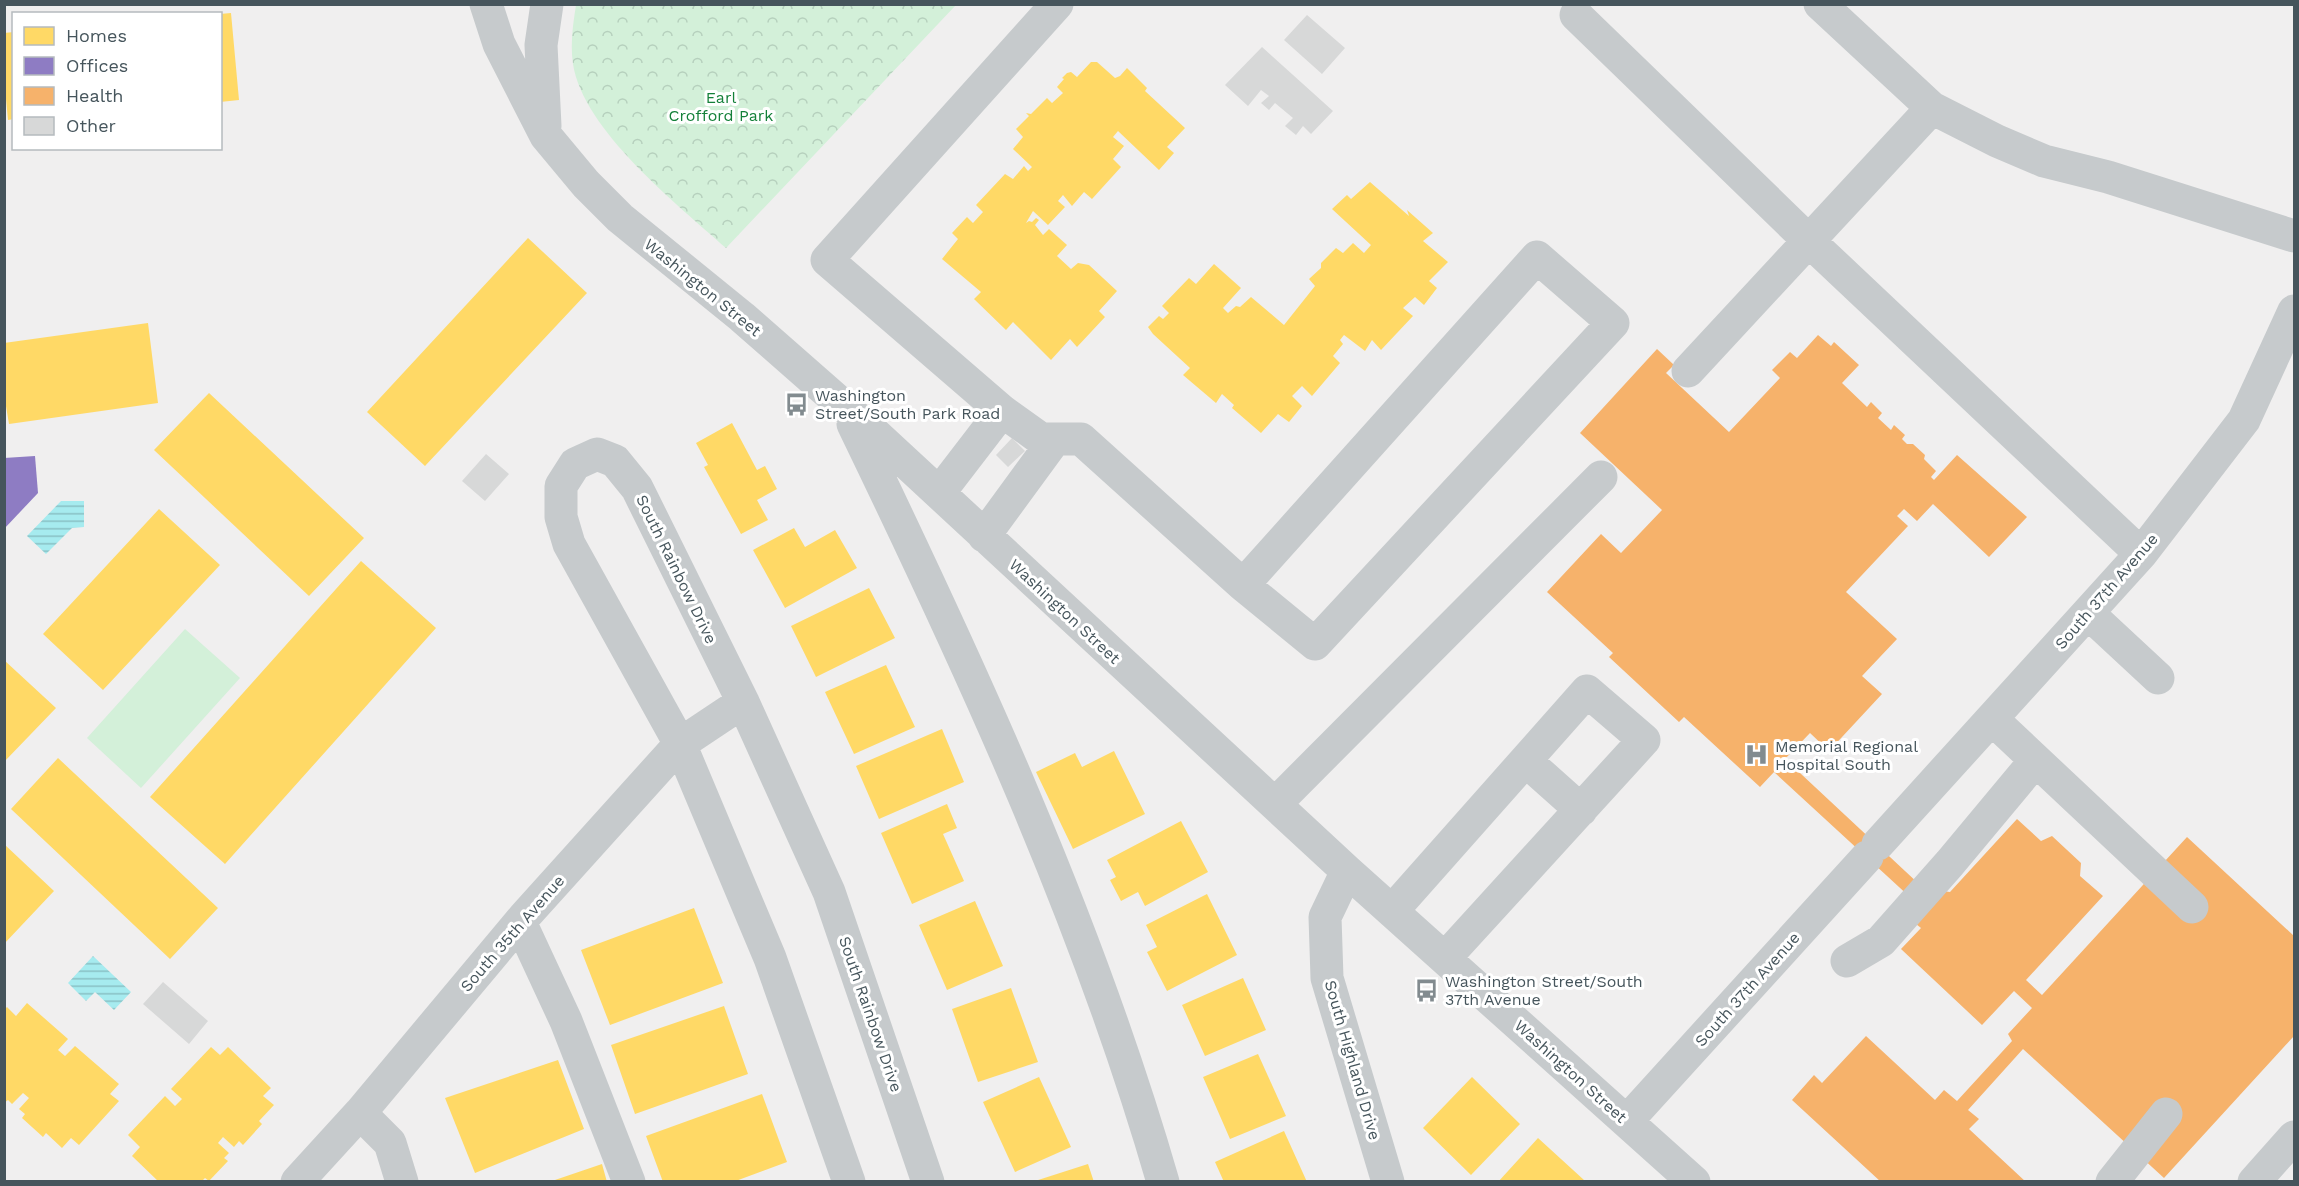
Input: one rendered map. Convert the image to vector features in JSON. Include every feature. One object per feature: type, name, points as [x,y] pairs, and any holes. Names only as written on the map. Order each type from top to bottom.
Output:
[{"type":"street","points":[[459,4],[499,44]]},
{"type":"street","name":"Washington Street","points":[[486,4],[499,44],[546,136],[586,184],[620,218],[742,316],[846,409],[1347,871],[1694,1182]]},
{"type":"street","points":[[546,136],[540,45],[547,4]]},
{"type":"street","points":[[1057,4],[827,260],[1002,411],[1041,439],[1081,439],[1243,585],[1315,644],[1613,323],[1537,257],[1243,585]]},
{"type":"street","points":[[1820,4],[1932,108],[1997,141],[2044,161],[2108,177],[2295,236]]},
{"type":"street","points":[[1576,15],[1808,240],[2141,554]]},
{"type":"street","points":[[1688,371],[1932,108]]},
{"type":"street","name":"South 37th Avenue","points":[[1627,1121],[2141,554],[2244,420],[2295,311]]},
{"type":"street","points":[[846,409],[941,605],[1050,860],[1109,1011],[1163,1182]]},
{"type":"street","points":[[939,493],[1002,411]]},
{"type":"street","points":[[984,536],[1056,439]]},
{"type":"street","name":"South Rainbow Drive","points":[[849,1182],[770,958],[680,744],[569,544],[561,517],[561,486],[575,464],[597,454],[615,461],[637,488],[743,702],[829,892],[928,1182]]},
{"type":"street","points":[[1275,804],[1601,477]]},
{"type":"street","points":[[2088,613],[2158,678]]},
{"type":"street","points":[[1392,911],[1587,691],[1644,740],[1445,958]]},
{"type":"street","name":"South 35th Avenue","points":[[297,1182],[360,1113],[520,922],[680,744],[743,702]]},
{"type":"street","points":[[1992,719],[2192,907]]},
{"type":"street","points":[[1526,761],[1581,810]]},
{"type":"street","points":[[1846,961],[1881,941],[2035,761]]},
{"type":"street","name":"South Highland Drive","points":[[1347,871],[1325,916],[1327,978],[1391,1176]]},
{"type":"street","points":[[520,922],[566,1021],[629,1182]]},
{"type":"street","points":[[360,1113],[390,1143],[402,1182]]},
{"type":"street","points":[[2112,1182],[2166,1114]]},
{"type":"street","points":[[2254,1182],[2295,1137]]},
{"type":"green space","name":"Earl Crofford Park","points":[[576,4],[956,5],[726,248],[635,165],[594,115],[580,89],[573,64],[572,42]]},
{"type":"green space","points":[[185,629],[240,678],[141,788],[87,738]]},
{"type":"water","points":[[61,501],[84,501],[84,527],[72,528],[46,554],[27,536]]},
{"type":"water","points":[[93,956],[131,992],[114,1010],[95,992],[86,1001],[68,983]]},
{"type":"building: Homes","points":[[231,13],[239,100],[222,102],[222,14]]},
{"type":"building: Homes","points":[[12,32],[12,119],[8,120],[4,78],[4,33]]},
{"type":"building: Homes","points":[[1091,62],[1097,62],[1115,78],[1127,68],[1147,88],[1145,91],[1185,128],[1167,147],[1174,153],[1159,170],[1118,131],[1113,137],[1124,146],[1113,159],[1121,167],[1092,199],[1084,192],[1072,206],[1063,195],[1058,201],[1065,207],[1048,225],[1033,211],[1026,223],[1036,218],[1039,220],[1035,225],[1043,235],[1049,229],[1067,245],[1057,256],[1071,269],[1078,263],[1089,265],[1117,291],[1099,311],[1105,317],[1077,347],[1070,339],[1051,360],[1013,322],[1006,330],[974,299],[981,292],[942,259],[958,239],[952,233],[967,217],[973,223],[983,212],[976,205],[1005,174],[1013,179],[1024,166],[1028,171],[1032,167],[1013,149],[1023,137],[1016,129],[1029,116],[1026,113],[1031,114],[1047,98],[1052,103],[1063,93],[1057,87],[1064,79],[1062,78],[1071,72],[1077,77]]},
{"type":"building: Homes","points":[[1370,182],[1409,216],[1407,210],[1433,233],[1423,241],[1448,262],[1429,281],[1437,288],[1424,305],[1415,297],[1403,308],[1413,316],[1381,350],[1372,340],[1365,351],[1344,335],[1340,340],[1343,344],[1333,356],[1340,363],[1312,396],[1302,386],[1292,396],[1302,406],[1289,422],[1278,414],[1261,433],[1232,408],[1234,405],[1222,394],[1216,403],[1183,375],[1190,368],[1148,327],[1159,316],[1163,319],[1169,313],[1162,306],[1189,278],[1196,284],[1214,264],[1241,288],[1223,308],[1228,313],[1236,306],[1240,307],[1251,297],[1284,325],[1315,286],[1309,279],[1321,268],[1321,263],[1336,248],[1343,253],[1353,243],[1364,253],[1371,245],[1332,209],[1347,195],[1351,199]]},
{"type":"building: Homes","points":[[528,238],[587,293],[425,466],[367,412]]},
{"type":"building: Homes","points":[[148,323],[158,403],[9,424],[4,394],[4,343]]},
{"type":"building: Homes","points":[[209,393],[364,538],[309,596],[154,450]]},
{"type":"building: Homes","points":[[732,423],[757,470],[765,466],[777,489],[757,500],[768,520],[741,534],[704,467],[708,465],[696,443]]},
{"type":"building: Homes","points":[[159,509],[220,565],[103,690],[43,634]]},
{"type":"building: Homes","points":[[794,528],[805,547],[835,530],[857,568],[785,608],[753,550]]},
{"type":"building: Homes","points":[[361,561],[436,628],[225,864],[150,797]]},
{"type":"building: Homes","points":[[869,588],[895,638],[816,677],[791,626]]},
{"type":"building: Homes","points":[[4,660],[56,708],[4,762]]},
{"type":"building: Homes","points":[[886,665],[915,727],[854,754],[825,692]]},
{"type":"building: Homes","points":[[942,729],[964,782],[879,819],[856,766]]},
{"type":"building: Homes","points":[[1114,751],[1145,814],[1073,849],[1036,772],[1075,753],[1082,767]]},
{"type":"building: Homes","points":[[58,758],[218,908],[170,959],[11,809]]},
{"type":"building: Homes","points":[[947,804],[957,828],[943,834],[964,881],[912,904],[881,833]]},
{"type":"building: Homes","points":[[1181,821],[1208,872],[1145,906],[1138,892],[1121,901],[1110,880],[1116,877],[1107,860]]},
{"type":"building: Homes","points":[[4,844],[54,891],[4,944]]},
{"type":"building: Homes","points":[[1207,894],[1237,955],[1167,991],[1147,952],[1157,947],[1146,925]]},
{"type":"building: Homes","points":[[975,901],[1003,966],[947,990],[919,925]]},
{"type":"building: Homes","points":[[694,908],[723,983],[610,1025],[581,950]]},
{"type":"building: Homes","points":[[1243,978],[1266,1030],[1205,1056],[1182,1005]]},
{"type":"building: Homes","points":[[1011,988],[1038,1062],[978,1082],[952,1009]]},
{"type":"building: Homes","points":[[27,1003],[68,1039],[58,1050],[65,1056],[75,1046],[119,1084],[110,1094],[119,1101],[79,1145],[71,1138],[62,1148],[46,1133],[43,1137],[22,1118],[25,1114],[19,1109],[29,1098],[23,1093],[12,1104],[8,1100],[4,1103],[4,1010],[7,1007],[16,1016]]},
{"type":"building: Homes","points":[[724,1006],[748,1074],[635,1114],[611,1045]]},
{"type":"building: Homes","points":[[211,1047],[220,1055],[228,1047],[271,1088],[263,1096],[274,1105],[259,1121],[262,1124],[243,1145],[239,1141],[234,1147],[223,1137],[218,1143],[229,1153],[224,1158],[228,1161],[209,1181],[205,1178],[201,1182],[159,1182],[132,1156],[140,1147],[128,1135],[165,1096],[175,1106],[182,1099],[171,1089]]},
{"type":"building: Homes","points":[[1258,1054],[1286,1116],[1230,1139],[1203,1077]]},
{"type":"building: Homes","points":[[558,1060],[584,1129],[475,1173],[445,1098]]},
{"type":"building: Homes","points":[[1039,1077],[1071,1147],[1015,1172],[983,1102]]},
{"type":"building: Homes","points":[[1472,1077],[1520,1124],[1471,1175],[1423,1128]]},
{"type":"building: Homes","points":[[762,1094],[787,1162],[733,1182],[663,1182],[646,1136]]},
{"type":"building: Homes","points":[[1284,1131],[1307,1182],[1224,1182],[1215,1162]]},
{"type":"building: Homes","points":[[1538,1138],[1584,1180],[1582,1182],[1498,1182]]},
{"type":"building: Homes","points":[[602,1164],[607,1182],[552,1182],[552,1181]]},
{"type":"building: Homes","points":[[1088,1164],[1094,1182],[1035,1182],[1035,1181]]},
{"type":"building: Offices","points":[[35,456],[38,493],[4,529],[4,458]]},
{"type":"building: Health","name":"Memorial Regional Hospital South","points":[[1818,335],[1831,346],[1834,342],[1859,365],[1842,383],[1867,407],[1871,402],[1882,413],[1878,418],[1891,430],[1894,425],[1905,435],[1902,439],[1907,444],[1913,444],[1925,455],[1924,459],[1936,471],[1931,477],[1934,480],[1957,455],[2027,517],[1989,557],[1933,504],[1917,521],[1904,509],[1897,516],[1908,526],[1846,592],[1897,639],[1862,676],[1882,694],[1829,751],[1810,733],[1785,759],[1935,899],[1942,891],[1950,892],[2017,819],[2041,841],[2052,836],[2081,863],[2080,876],[2103,896],[2026,980],[2042,995],[2187,837],[2294,936],[2294,1036],[2164,1178],[2023,1049],[1968,1110],[1979,1119],[1969,1129],[2026,1182],[1881,1182],[1792,1100],[1814,1075],[1822,1083],[1866,1036],[1935,1100],[1944,1090],[1957,1101],[2012,1041],[2008,1034],[2032,1008],[2014,991],[1982,1025],[1901,949],[1921,928],[1916,924],[1924,910],[1774,772],[1760,787],[1684,717],[1679,722],[1609,657],[1613,653],[1547,592],[1601,534],[1621,553],[1662,510],[1580,433],[1657,349],[1674,365],[1666,373],[1729,432],[1780,378],[1772,370],[1790,352],[1797,358]]},
{"type":"building: Other","points":[[1307,15],[1345,48],[1322,74],[1284,40]]},
{"type":"building: Other","points":[[1262,47],[1333,111],[1311,134],[1303,126],[1296,135],[1285,126],[1293,118],[1275,103],[1269,110],[1261,103],[1269,96],[1261,90],[1248,106],[1225,85]]},
{"type":"building: Other","points":[[1012,438],[1025,451],[1008,467],[996,455]]},
{"type":"building: Other","points":[[486,454],[509,474],[485,501],[462,481]]},
{"type":"building: Other","points":[[163,982],[208,1021],[189,1044],[143,1004]]},
{"type":"place","name":"Washington Street/South Park Road","points":[[797,404]]},
{"type":"place","name":"Memorial Regional Hospital South","points":[[1757,755]]},
{"type":"place","name":"Washington Street/South 37th Avenue","points":[[1427,990]]}]
